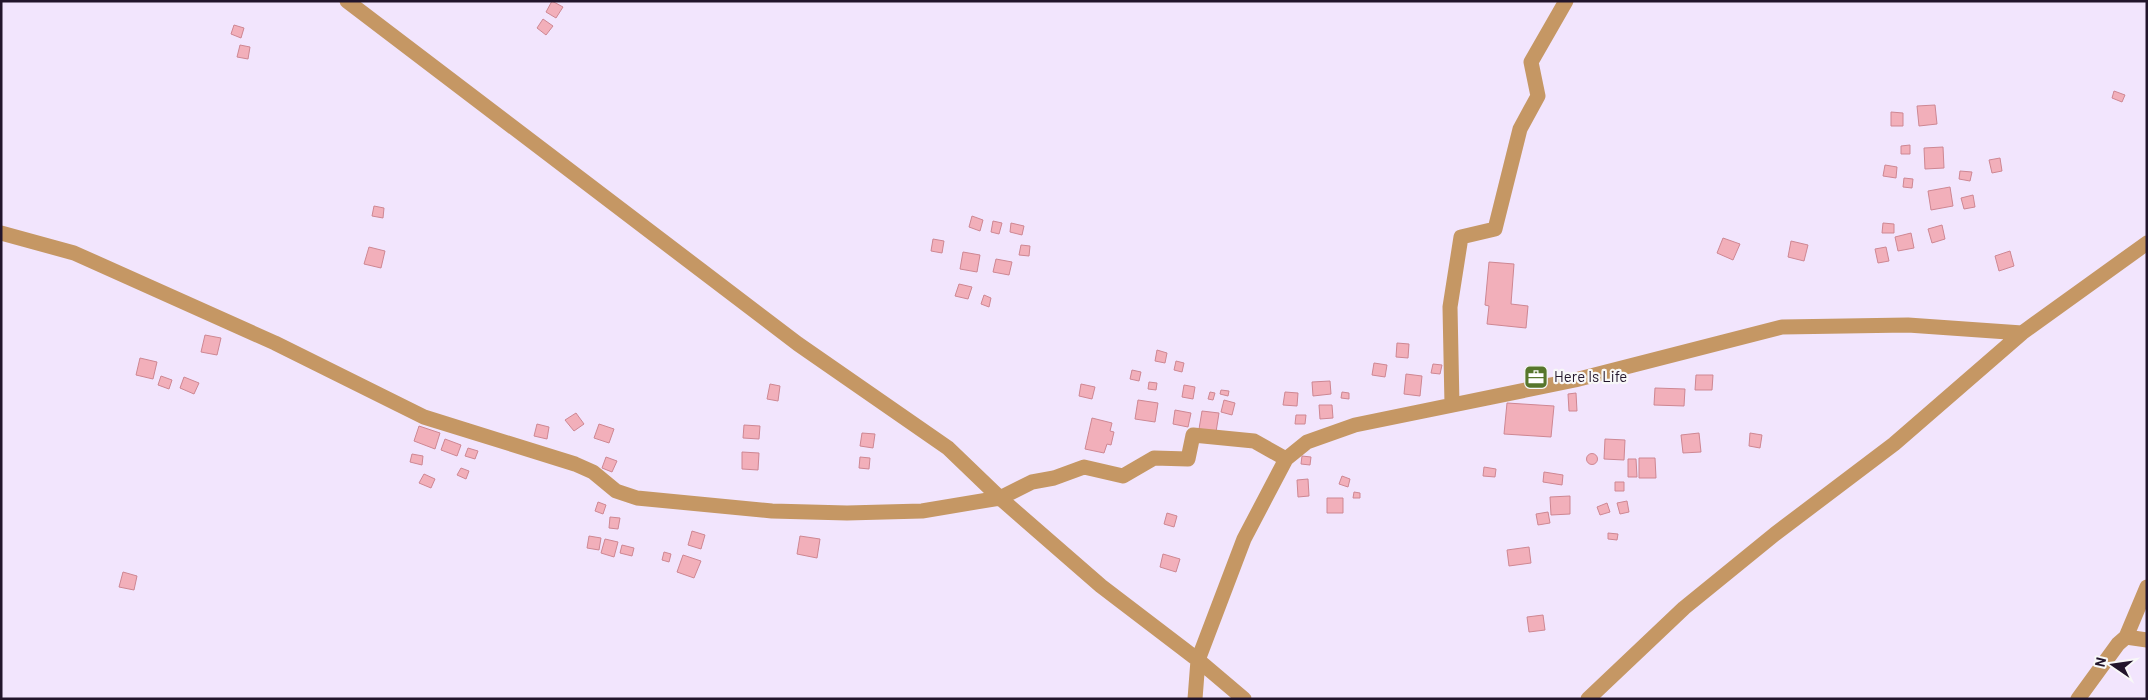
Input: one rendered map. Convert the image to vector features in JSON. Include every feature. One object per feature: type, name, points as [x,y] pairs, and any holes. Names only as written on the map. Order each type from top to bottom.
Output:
[{"type":"street","points":[[347,1],[798,344],[948,448],[1000,498],[1101,586],[1198,660],[1244,699]]},
{"type":"street","points":[[1452,405],[1450,307],[1461,238],[1495,229],[1520,129],[1538,96],[1531,62],[1567,3],[1566,1]]},
{"type":"street","points":[[1,233],[74,253],[274,343],[424,417],[575,464],[593,472],[616,491],[637,498],[772,511],[847,513],[922,511],[1000,498],[1032,482],[1054,478],[1084,467],[1123,476],[1154,458],[1188,459],[1193,435],[1254,441],[1286,459]]},
{"type":"street","points":[[1588,699],[1684,608],[1775,534],[1894,444],[2022,333],[2147,243]]},
{"type":"street","points":[[1196,699],[1198,660],[1244,539],[1286,459],[1306,442],[1355,425],[1575,380],[1782,327],[1908,325],[2022,333]]},
{"type":"street","points":[[2078,699],[2118,644],[2126,637],[2147,587]]},
{"type":"street","points":[[2126,637],[2147,640]]},
{"type":"building","points":[[552,1],[563,7],[556,18],[546,12]]},
{"type":"building","points":[[543,19],[553,26],[546,35],[537,28]]},
{"type":"building","points":[[234,25],[244,28],[241,38],[231,34]]},
{"type":"building","points":[[240,45],[250,47],[248,59],[237,57]]},
{"type":"building","points":[[2114,91],[2125,95],[2122,102],[2112,98]]},
{"type":"building","points":[[1935,105],[1937,124],[1919,126],[1917,106]]},
{"type":"building","points":[[1891,112],[1903,113],[1903,126],[1891,126]]},
{"type":"building","points":[[1910,145],[1910,154],[1901,154],[1901,146]]},
{"type":"building","points":[[1943,147],[1944,168],[1925,169],[1924,148]]},
{"type":"building","points":[[2000,158],[2002,171],[1992,173],[1989,160]]},
{"type":"building","points":[[1885,165],[1897,167],[1896,178],[1883,176]]},
{"type":"building","points":[[1960,171],[1972,172],[1970,181],[1959,179]]},
{"type":"building","points":[[1904,178],[1913,179],[1912,188],[1903,187]]},
{"type":"building","points":[[1950,187],[1953,206],[1931,210],[1928,191]]},
{"type":"building","points":[[1973,195],[1975,207],[1964,209],[1961,198]]},
{"type":"building","points":[[374,206],[384,208],[383,218],[372,216]]},
{"type":"building","points":[[972,216],[983,220],[980,231],[969,227]]},
{"type":"building","points":[[993,221],[1002,223],[999,234],[991,232]]},
{"type":"building","points":[[1011,223],[1024,226],[1022,235],[1010,232]]},
{"type":"building","points":[[1883,223],[1894,224],[1894,233],[1882,233]]},
{"type":"building","points":[[1942,225],[1945,239],[1932,243],[1928,229]]},
{"type":"building","points":[[1911,233],[1914,248],[1898,251],[1895,237]]},
{"type":"building","points":[[1723,238],[1740,244],[1733,260],[1717,253]]},
{"type":"building","points":[[933,239],[944,241],[942,253],[931,251]]},
{"type":"building","points":[[1791,241],[1808,245],[1804,261],[1788,257]]},
{"type":"building","points":[[1021,245],[1030,246],[1029,256],[1019,255]]},
{"type":"building","points":[[369,247],[385,251],[381,268],[364,264]]},
{"type":"building","points":[[1886,247],[1889,261],[1878,263],[1875,249]]},
{"type":"building","points":[[2010,251],[2014,266],[1999,271],[1995,256]]},
{"type":"building","points":[[963,252],[980,255],[977,272],[960,269]]},
{"type":"building","points":[[996,259],[1012,262],[1009,275],[993,272]]},
{"type":"building","points":[[1489,262],[1514,264],[1511,304],[1528,306],[1526,328],[1487,324],[1489,306],[1485,305]]},
{"type":"building","points":[[959,284],[972,287],[968,299],[955,296]]},
{"type":"building","points":[[984,295],[991,298],[989,307],[981,304]]},
{"type":"building","points":[[205,335],[221,338],[217,355],[201,352]]},
{"type":"building","points":[[1397,343],[1409,344],[1408,358],[1396,357]]},
{"type":"building","points":[[1157,350],[1167,353],[1165,363],[1155,361]]},
{"type":"building","points":[[140,358],[157,362],[153,379],[136,375]]},
{"type":"building","points":[[1176,361],[1184,363],[1182,372],[1174,370]]},
{"type":"building","points":[[1374,363],[1387,365],[1385,377],[1372,375]]},
{"type":"building","points":[[1433,364],[1442,365],[1440,374],[1431,373]]},
{"type":"building","points":[[1132,370],[1141,372],[1139,381],[1130,379]]},
{"type":"building","points":[[1406,374],[1422,376],[1420,396],[1404,394]]},
{"type":"building","points":[[1696,375],[1713,375],[1712,390],[1695,390]]},
{"type":"building","points":[[161,376],[172,380],[169,389],[158,385]]},
{"type":"building","points":[[184,377],[199,383],[194,394],[180,388]]},
{"type":"building","points":[[1330,381],[1331,394],[1313,396],[1312,382]]},
{"type":"building","points":[[1149,382],[1157,383],[1156,390],[1148,389]]},
{"type":"building","points":[[770,384],[780,386],[778,401],[767,399]]},
{"type":"building","points":[[1081,384],[1095,387],[1092,399],[1079,396]]},
{"type":"building","points":[[1184,385],[1195,387],[1193,399],[1182,397]]},
{"type":"building","points":[[1655,388],[1685,389],[1684,406],[1654,405]]},
{"type":"building","points":[[1221,390],[1229,391],[1228,396],[1220,394]]},
{"type":"building","points":[[1210,392],[1215,393],[1213,400],[1208,399]]},
{"type":"building","points":[[1285,392],[1298,393],[1297,406],[1283,405]]},
{"type":"building","points":[[1342,392],[1349,393],[1349,399],[1341,398]]},
{"type":"building","points":[[1576,393],[1577,411],[1569,411],[1568,394]]},
{"type":"building","points":[[1138,400],[1158,403],[1155,422],[1135,419]]},
{"type":"building","points":[[1224,400],[1235,403],[1232,415],[1221,412]]},
{"type":"building","points":[[1507,403],[1554,406],[1551,437],[1504,434]]},
{"type":"building","points":[[1319,405],[1332,405],[1333,418],[1320,419]]},
{"type":"building","points":[[1175,410],[1191,413],[1188,427],[1173,424]]},
{"type":"building","points":[[1202,411],[1219,413],[1216,432],[1199,429]]},
{"type":"building","points":[[576,413],[584,424],[574,431],[565,420]]},
{"type":"building","points":[[1296,415],[1306,415],[1305,424],[1295,424]]},
{"type":"building","points":[[1092,418],[1112,423],[1110,431],[1114,432],[1111,445],[1107,444],[1104,453],[1085,449]]},
{"type":"building","points":[[537,424],[549,427],[547,439],[534,436]]},
{"type":"building","points":[[599,424],[614,429],[609,443],[594,438]]},
{"type":"building","points":[[744,425],[760,426],[759,439],[743,438]]},
{"type":"building","points":[[419,426],[440,433],[435,449],[414,441]]},
{"type":"building","points":[[862,433],[875,434],[873,448],[860,446]]},
{"type":"building","points":[[1699,433],[1701,452],[1683,453],[1681,435]]},
{"type":"building","points":[[1750,433],[1762,435],[1760,448],[1749,446]]},
{"type":"building","points":[[445,439],[461,445],[457,456],[441,450]]},
{"type":"building","points":[[1605,439],[1625,440],[1624,460],[1604,459]]},
{"type":"building","points":[[468,448],[478,451],[475,459],[465,456]]},
{"type":"building","points":[[742,452],[759,453],[758,470],[742,469]]},
{"type":"building","points":[[1592,453],[1598,459],[1592,465],[1586,459]]},
{"type":"building","points":[[412,454],[423,456],[422,465],[410,462]]},
{"type":"building","points":[[1302,456],[1311,457],[1310,465],[1301,464]]},
{"type":"building","points":[[606,457],[617,461],[612,472],[602,468]]},
{"type":"building","points":[[860,457],[870,458],[869,469],[859,468]]},
{"type":"building","points":[[1639,458],[1655,458],[1656,478],[1639,478]]},
{"type":"building","points":[[1628,459],[1636,459],[1637,477],[1628,477]]},
{"type":"building","points":[[1484,467],[1496,469],[1495,477],[1483,476]]},
{"type":"building","points":[[461,468],[469,471],[466,479],[457,475]]},
{"type":"building","points":[[1544,472],[1563,475],[1562,485],[1543,482]]},
{"type":"building","points":[[424,474],[435,479],[431,488],[419,483]]},
{"type":"building","points":[[1342,476],[1350,479],[1348,487],[1339,484]]},
{"type":"building","points":[[1308,479],[1309,496],[1298,497],[1297,480]]},
{"type":"building","points":[[1615,482],[1624,482],[1624,491],[1615,491]]},
{"type":"building","points":[[1354,492],[1360,493],[1360,498],[1353,498]]},
{"type":"building","points":[[1570,496],[1570,514],[1551,515],[1550,497]]},
{"type":"building","points":[[1327,498],[1343,498],[1343,513],[1327,513]]},
{"type":"building","points":[[1627,501],[1629,512],[1620,514],[1617,503]]},
{"type":"building","points":[[598,502],[606,505],[603,514],[595,511]]},
{"type":"building","points":[[1607,503],[1610,512],[1600,515],[1597,507]]},
{"type":"building","points":[[1548,512],[1550,523],[1538,525],[1536,514]]},
{"type":"building","points":[[1167,513],[1177,516],[1174,527],[1164,524]]},
{"type":"building","points":[[610,517],[620,518],[618,529],[609,528]]},
{"type":"building","points":[[692,531],[705,535],[701,549],[688,545]]},
{"type":"building","points":[[1608,533],[1618,534],[1617,540],[1608,539]]},
{"type":"building","points":[[589,536],[601,538],[599,550],[587,548]]},
{"type":"building","points":[[800,536],[820,539],[817,558],[797,554]]},
{"type":"building","points":[[605,539],[618,542],[614,557],[601,553]]},
{"type":"building","points":[[622,545],[634,548],[632,556],[620,553]]},
{"type":"building","points":[[1529,547],[1531,563],[1509,566],[1507,550]]},
{"type":"building","points":[[664,552],[671,554],[669,562],[662,560]]},
{"type":"building","points":[[1163,554],[1180,559],[1176,572],[1160,567]]},
{"type":"building","points":[[683,555],[701,561],[694,578],[677,572]]},
{"type":"building","points":[[123,572],[137,576],[134,590],[119,587]]},
{"type":"building","points":[[1543,615],[1545,630],[1529,632],[1527,617]]},
{"type":"place","name":"Here Is Life","points":[[1536,377]]}]
